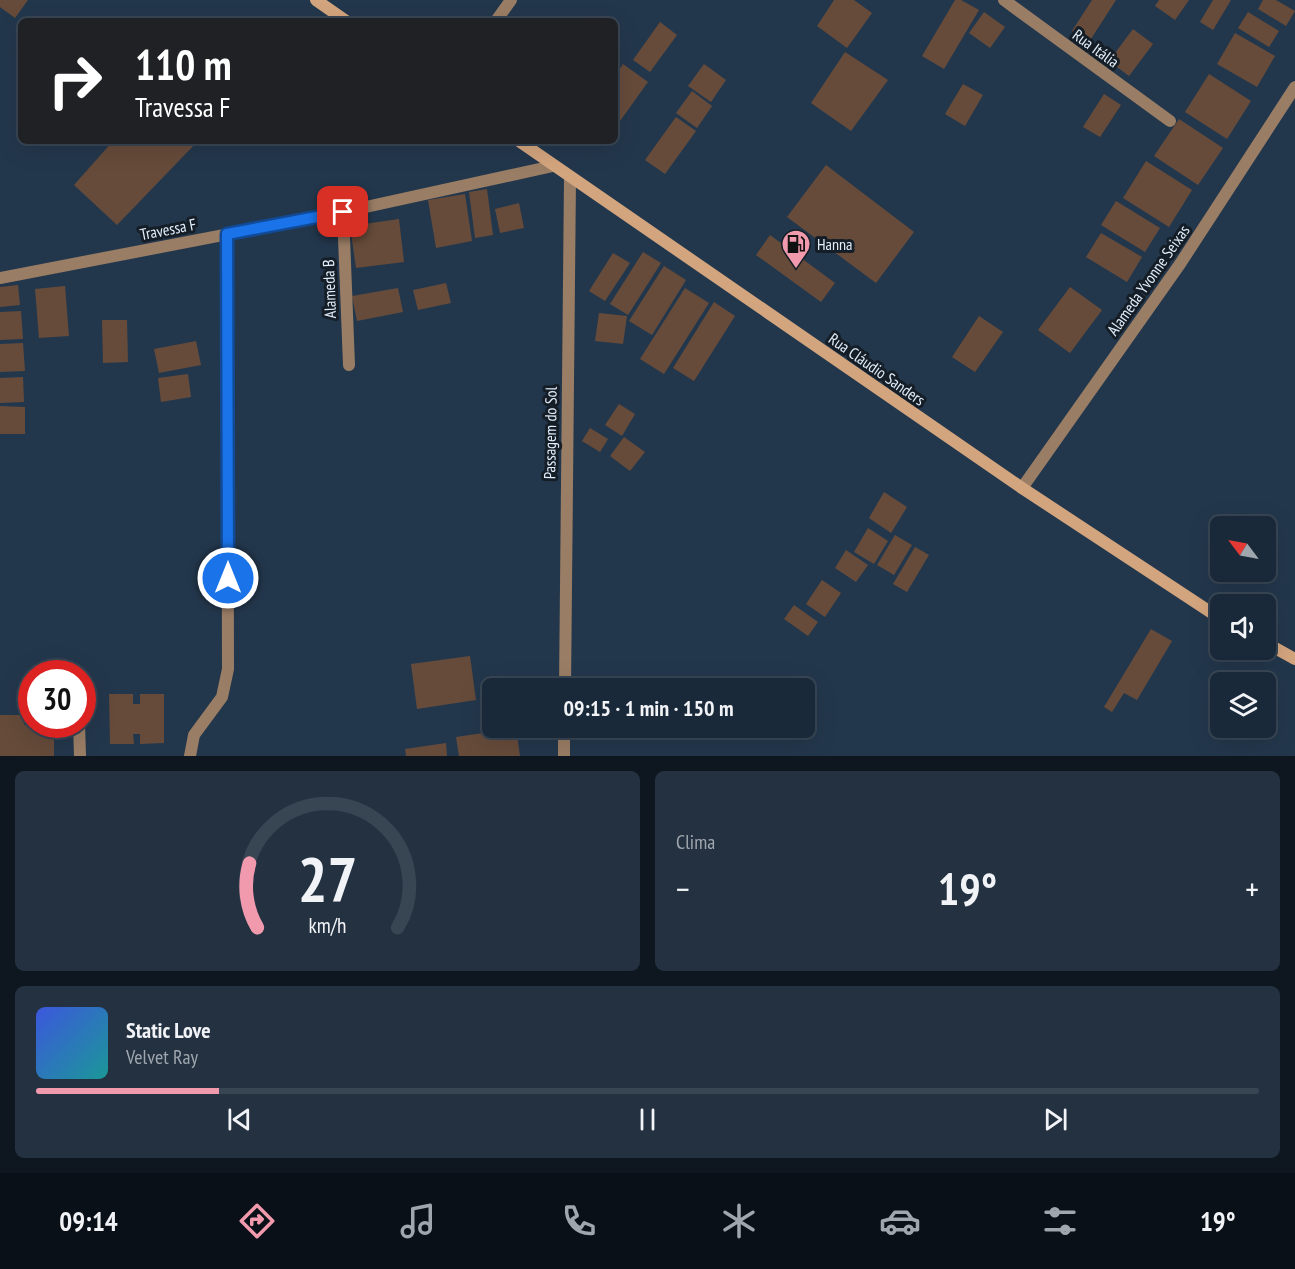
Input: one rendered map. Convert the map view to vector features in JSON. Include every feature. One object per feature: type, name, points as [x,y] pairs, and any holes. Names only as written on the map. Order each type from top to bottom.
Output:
[{"type":"main road","points":[[316,0],[342,18]]},
{"type":"main road","name":"Rua Cláudio Sanders","points":[[523,144],[1022,489],[1210,612]]},
{"type":"main road","points":[[1276,649],[1295,659]]},
{"type":"street","points":[[498,18],[511,0]]},
{"type":"street","name":"Rua Itália","points":[[1004,0],[1170,121]]},
{"type":"street","name":"Alameda Yvonne Seixas","points":[[1022,489],[1180,264],[1295,87]]},
{"type":"street","name":"Travessa F","points":[[0,278],[343,212],[553,166]]},
{"type":"street","name":"Passagem do Sol","points":[[565,678],[570,178]]},
{"type":"street","name":"Alameda B","points":[[343,212],[349,365]]},
{"type":"street","points":[[190,756],[194,735],[222,697],[228,669],[227,234]]},
{"type":"street","points":[[79,738],[80,756]]},
{"type":"street","points":[[564,738],[564,756]]},
{"type":"building","points":[[0,0],[28,0],[15,18],[0,7]]},
{"type":"building","points":[[834,0],[854,0],[872,13],[847,48],[817,26]]},
{"type":"building","points":[[955,0],[961,0],[979,10],[944,69],[922,56]]},
{"type":"building","points":[[1092,0],[1116,0],[1089,42],[1072,31]]},
{"type":"building","points":[[1159,0],[1189,0],[1175,20],[1155,6]]},
{"type":"building","points":[[1213,0],[1231,0],[1213,30],[1200,22]]},
{"type":"building","points":[[1263,0],[1276,0],[1295,11],[1286,26],[1258,9]]},
{"type":"building","points":[[984,12],[1005,27],[990,48],[969,33]]},
{"type":"building","points":[[1248,12],[1279,31],[1269,47],[1238,28]]},
{"type":"building","points":[[660,22],[677,35],[650,72],[633,60]]},
{"type":"building","points":[[1133,29],[1153,44],[1129,76],[1109,61]]},
{"type":"building","points":[[1235,33],[1275,56],[1257,87],[1217,64]]},
{"type":"building","points":[[845,52],[888,80],[851,131],[811,103]]},
{"type":"building","points":[[623,64],[648,82],[618,124],[618,72]]},
{"type":"building","points":[[704,64],[726,80],[711,102],[688,86]]},
{"type":"building","points":[[1209,74],[1251,101],[1227,139],[1185,112]]},
{"type":"building","points":[[963,84],[983,95],[965,126],[945,114]]},
{"type":"building","points":[[692,91],[712,106],[697,128],[676,113]]},
{"type":"building","points":[[1104,94],[1121,105],[1100,137],[1083,127]]},
{"type":"building","points":[[676,117],[696,131],[665,174],[645,160]]},
{"type":"building","points":[[1179,119],[1223,148],[1198,185],[1154,156]]},
{"type":"building","points":[[110,144],[195,144],[117,225],[74,185]]},
{"type":"building","points":[[1146,161],[1192,190],[1169,227],[1123,198]]},
{"type":"building","points":[[826,165],[914,232],[876,283],[787,217]]},
{"type":"building","points":[[487,189],[493,235],[475,238],[469,192]]},
{"type":"building","points":[[465,194],[472,241],[436,248],[428,200]]},
{"type":"building","points":[[1116,201],[1160,228],[1145,252],[1101,225]]},
{"type":"building","points":[[519,203],[524,228],[500,233],[495,209]]},
{"type":"building","points":[[399,219],[404,262],[356,268],[350,226]]},
{"type":"building","points":[[1101,233],[1142,257],[1127,282],[1086,257]]},
{"type":"building","name":"Hanna","points":[[770,235],[835,283],[821,302],[756,255]]},
{"type":"building","points":[[643,252],[661,263],[628,315],[610,304]]},
{"type":"building","points":[[613,253],[630,263],[605,301],[589,291]]},
{"type":"building","points":[[664,266],[686,280],[652,335],[629,321]]},
{"type":"building","points":[[446,283],[451,303],[418,310],[413,290]]},
{"type":"building","points":[[18,285],[20,305],[0,307],[0,287]]},
{"type":"building","points":[[65,286],[69,336],[39,338],[35,289]]},
{"type":"building","points":[[1070,287],[1102,310],[1070,353],[1038,330]]},
{"type":"building","points":[[398,288],[403,312],[357,321],[352,296]]},
{"type":"building","points":[[685,288],[709,303],[664,374],[640,359]]},
{"type":"building","points":[[714,302],[735,316],[694,381],[673,368]]},
{"type":"building","points":[[21,311],[23,339],[0,340],[0,312]]},
{"type":"building","points":[[599,313],[627,316],[623,344],[595,341]]},
{"type":"building","points":[[979,316],[1003,332],[975,372],[952,357]]},
{"type":"building","points":[[102,320],[127,320],[128,362],[103,363]]},
{"type":"building","points":[[196,341],[201,365],[159,373],[154,349]]},
{"type":"building","points":[[23,343],[25,371],[0,372],[0,344]]},
{"type":"building","points":[[188,374],[191,397],[161,402],[158,378]]},
{"type":"building","points":[[23,377],[24,402],[0,403],[0,378]]},
{"type":"building","points":[[619,404],[635,414],[622,436],[605,425]]},
{"type":"building","points":[[0,406],[25,407],[25,434],[0,434]]},
{"type":"building","points":[[590,428],[608,439],[600,452],[582,441]]},
{"type":"building","points":[[624,437],[645,452],[630,471],[610,456]]},
{"type":"building","points":[[884,492],[907,507],[891,533],[869,518]]},
{"type":"building","points":[[868,528],[888,541],[874,564],[854,552]]},
{"type":"building","points":[[895,535],[912,545],[894,575],[877,565]]},
{"type":"building","points":[[915,547],[929,555],[907,592],[893,584]]},
{"type":"building","points":[[846,550],[868,565],[856,582],[835,568]]},
{"type":"building","points":[[822,580],[841,593],[825,617],[806,604]]},
{"type":"building","points":[[794,605],[818,622],[808,636],[784,619]]},
{"type":"building","points":[[1151,629],[1172,641],[1137,700],[1124,693],[1112,712],[1104,707]]},
{"type":"building","points":[[470,656],[476,700],[417,709],[411,664]]},
{"type":"building","points":[[109,694],[133,694],[133,704],[140,704],[140,694],[164,694],[164,743],[140,744],[140,734],[133,734],[134,744],[110,744]]},
{"type":"building","points":[[0,715],[18,715],[18,738],[54,738],[54,756],[0,756]]},
{"type":"building","points":[[482,733],[482,738],[517,738],[520,756],[459,756],[456,737]]},
{"type":"building","points":[[446,743],[447,756],[406,756],[405,749]]},
{"type":"place","name":"Hanna","points":[[796,270]]},
{"type":"route","points":[[228,578],[227,234],[343,212]]}]
